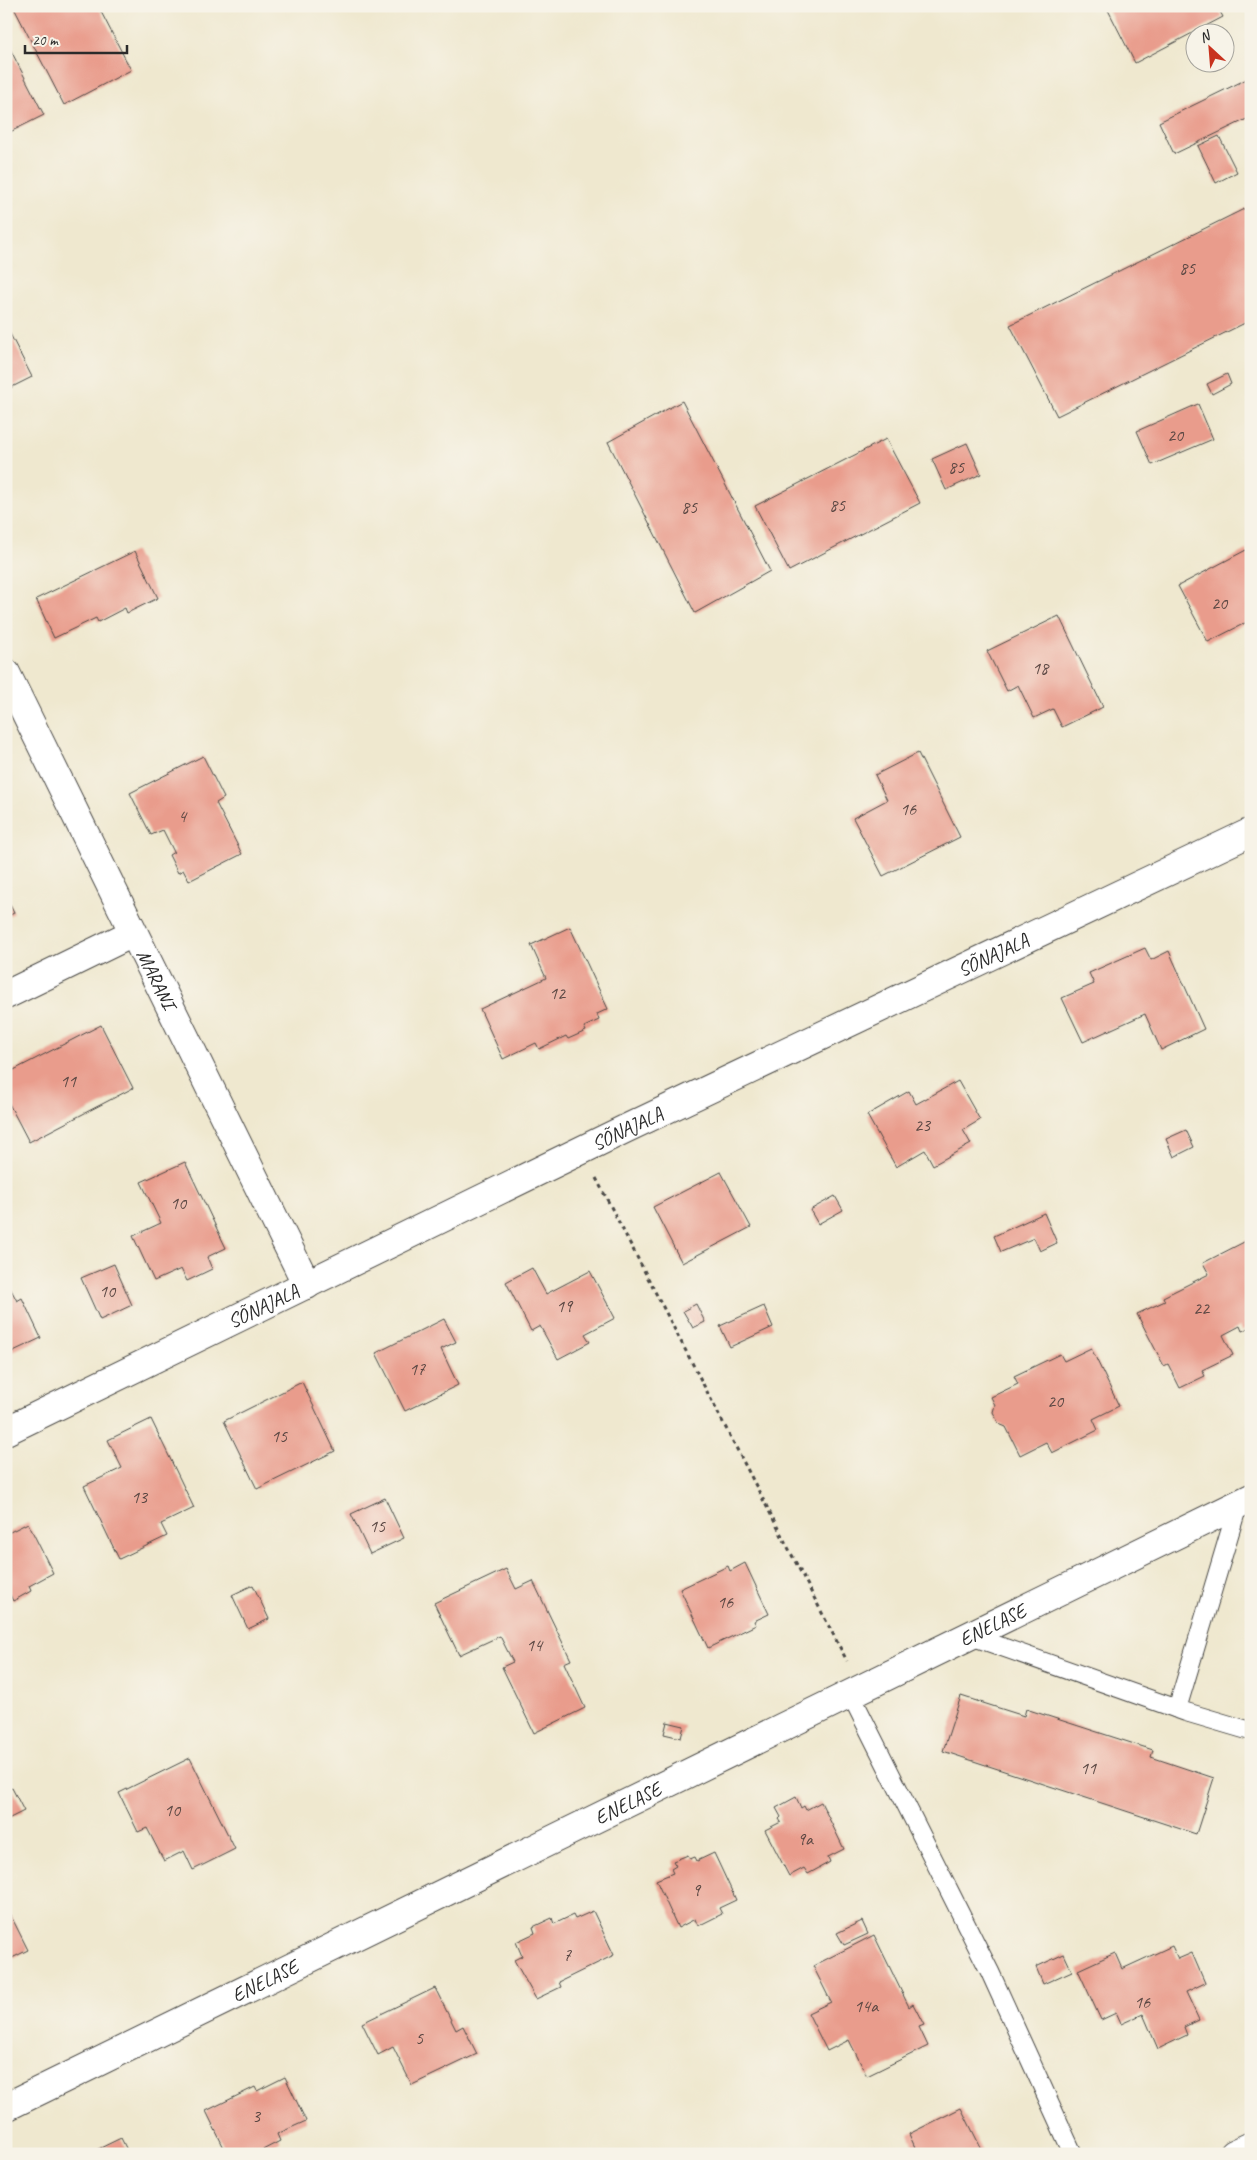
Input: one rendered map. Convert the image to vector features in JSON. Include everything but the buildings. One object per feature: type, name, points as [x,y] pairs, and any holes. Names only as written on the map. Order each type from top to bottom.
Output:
[{"type":"street","name":"MARANI","points":[[6,673],[132,934],[307,1285]]},
{"type":"street","name":"SÕNAJALA","points":[[6,1431],[581,1150],[1251,832]]},
{"type":"street","points":[[6,995],[132,934]]},
{"type":"street","name":"ENELASE","points":[[6,2107],[857,1693],[1244,1502]]},
{"type":"street","points":[[1234,2154],[1251,2146]]},
{"type":"lane","points":[[1177,1709],[1244,1502]]},
{"type":"lane","points":[[971,1636],[1177,1709],[1247,1730]]},
{"type":"lane","points":[[857,1693],[990,1972],[1073,2154]]},
{"type":"path","points":[[581,1150],[857,1693]]}]
